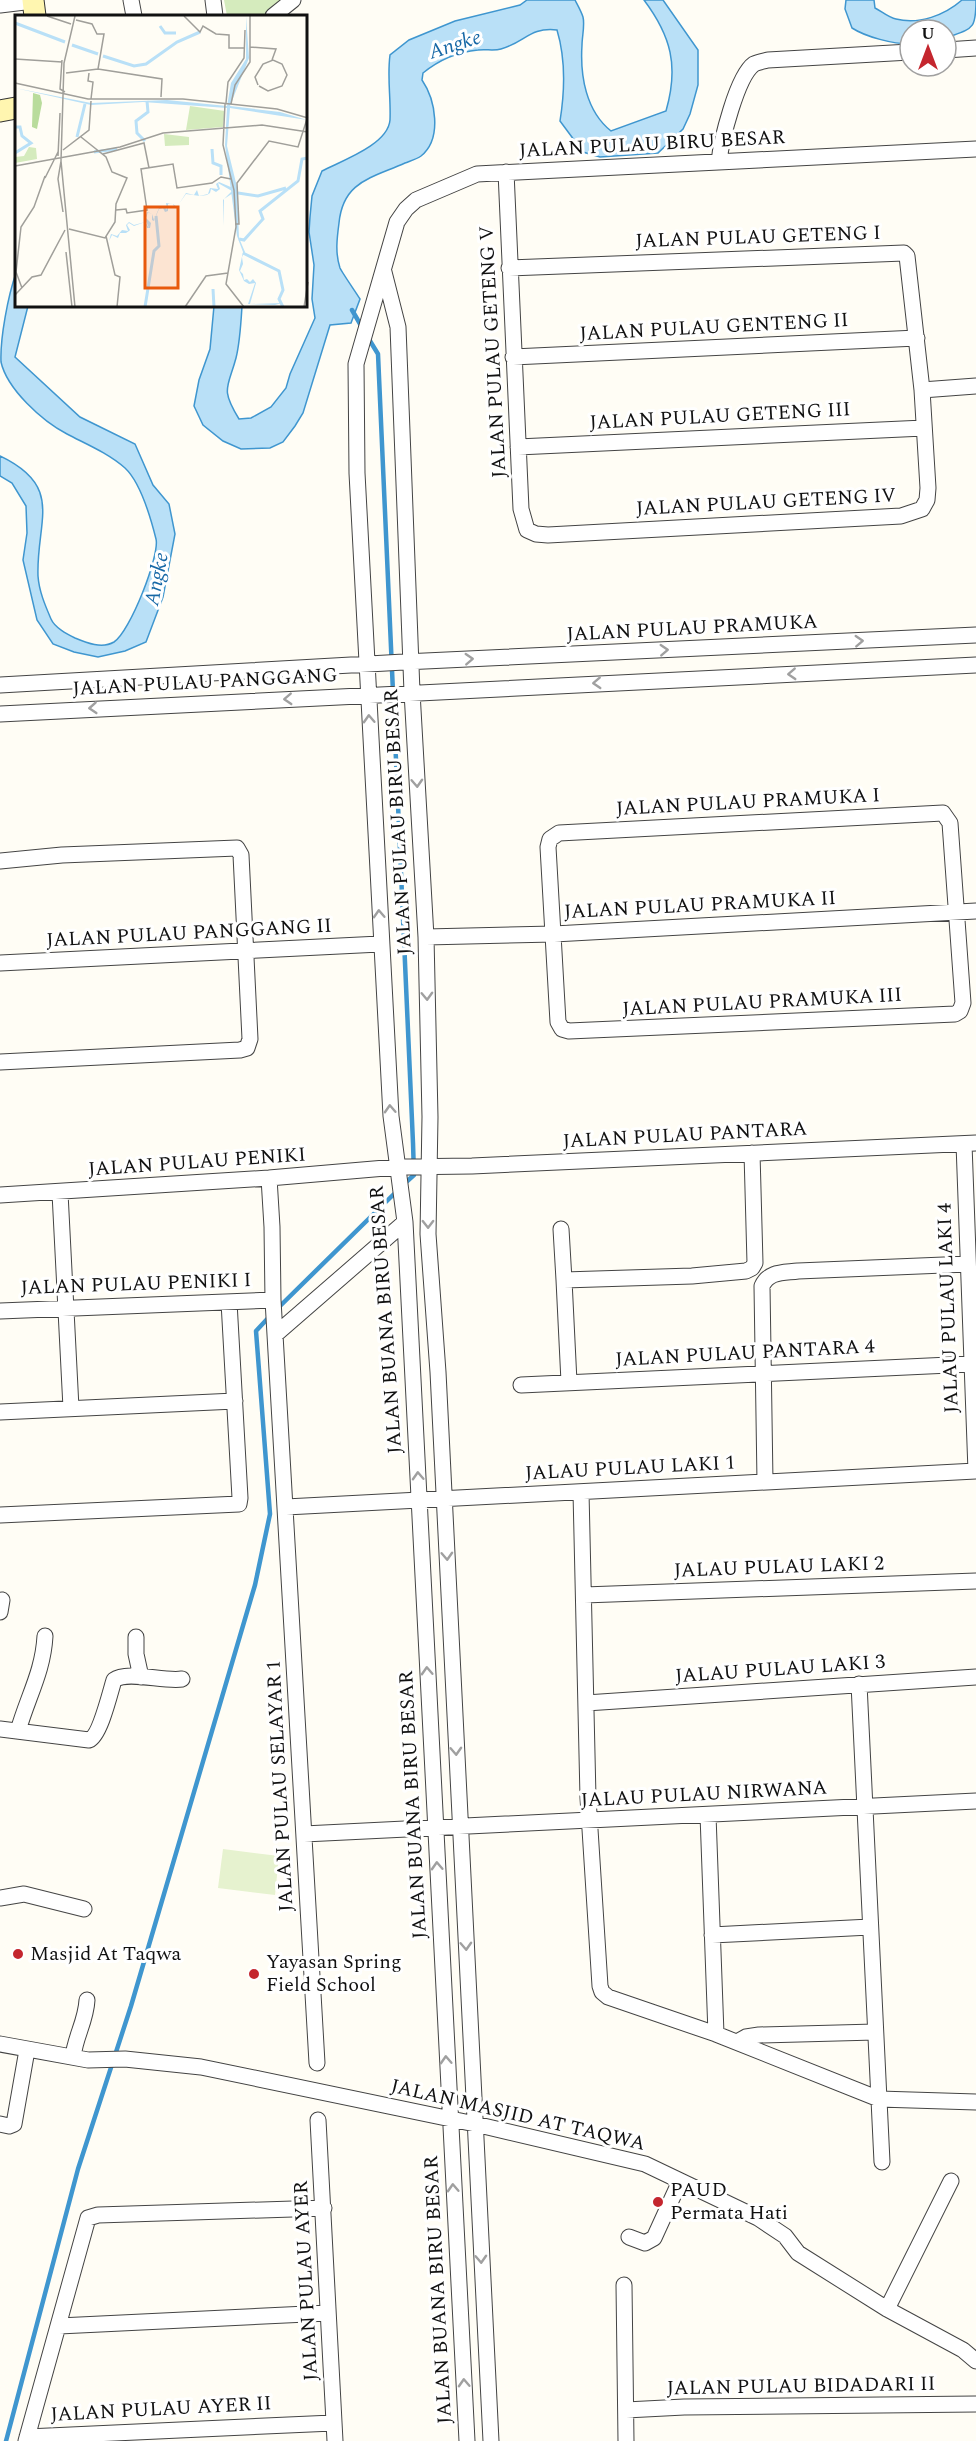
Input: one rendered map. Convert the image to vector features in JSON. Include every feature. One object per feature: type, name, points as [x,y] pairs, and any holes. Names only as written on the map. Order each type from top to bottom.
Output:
[{"type":"street","points":[[131,0],[134,15]]},
{"type":"street","points":[[213,0],[215,15]]},
{"type":"street","points":[[274,15],[293,0]]},
{"type":"street","points":[[0,6],[34,6]]},
{"type":"street","points":[[958,49],[976,48]]},
{"type":"street","points":[[719,162],[724,128],[745,75],[754,64],[768,60],[898,53]]},
{"type":"street","points":[[0,111],[15,108]]},
{"type":"street","name":"JALAN PULAU BIRU BESAR","points":[[398,1170],[391,1116],[381,944],[357,473],[356,364],[397,222],[416,200],[477,174],[976,150]]},
{"type":"street","name":"JALAN PULAU GETENG V","points":[[506,172],[520,509],[527,530]]},
{"type":"street","name":"JALAN PULAU GETENG I","points":[[509,268],[900,252],[907,256],[922,390]]},
{"type":"street","name":"JALAN PULAU BIRU BESAR","points":[[384,272],[398,327],[409,692],[426,937],[430,1117],[425,1166],[428,1244],[438,1372],[444,1499]]},
{"type":"street","name":"JALAN PULAU GENTENG II","points":[[513,357],[917,338]]},
{"type":"street","points":[[922,390],[976,386]]},
{"type":"street","name":"JALAN PULAU GETENG IV","points":[[527,530],[536,534],[548,535],[913,514],[922,510],[927,500],[922,390]]},
{"type":"street","name":"JALAN PULAU GETENG III","points":[[518,447],[924,428]]},
{"type":"street","name":"JALAN PULAU PRAMUKA","points":[[408,662],[976,635]]},
{"type":"street","name":"JALAN PULAU PANGGANG","points":[[0,685],[408,662]]},
{"type":"street","points":[[409,692],[976,665]]},
{"type":"street","name":"JALAN PULAU PANGGANG","points":[[0,714],[409,692]]},
{"type":"street","name":"JALAN PULAU PRAMUKA I","points":[[554,934],[548,848],[550,839],[559,833],[943,813],[950,823],[957,912]]},
{"type":"street","points":[[0,861],[62,855],[237,848],[241,855],[250,1039],[247,1048],[0,1062]]},
{"type":"street","name":"JALAN PULAU PRAMUKA II","points":[[426,937],[554,934],[976,911]]},
{"type":"street","name":"JALAN PULAU PRAMUKA III","points":[[554,934],[558,1022],[562,1029],[569,1031],[956,1014],[963,1003],[957,912]]},
{"type":"street","name":"JALAN PULAU PANGGANG II","points":[[0,963],[381,944]]},
{"type":"street","name":"JALAN PULAU PANTARA","points":[[398,1170],[425,1166],[484,1166],[970,1144]]},
{"type":"street","name":"JALAU PULAU LAKI 4","points":[[970,1144],[968,1264],[976,1471]]},
{"type":"street","points":[[564,1280],[692,1276],[746,1271],[752,1268],[755,1263],[752,1153]]},
{"type":"street","name":"JALAN PULAU PENIKI","points":[[0,1195],[398,1170]]},
{"type":"street","name":"JALAN BUANA BIRU BESAR","points":[[398,1170],[404,1219],[467,2441]]},
{"type":"street","name":"JALAN PULAU SELAYAR 1","points":[[269,1178],[275,1331],[317,2063]]},
{"type":"street","points":[[60,1192],[71,1408]]},
{"type":"street","points":[[275,1331],[404,1219]]},
{"type":"street","points":[[561,1229],[569,1382]]},
{"type":"street","points":[[765,1482],[762,1286],[771,1274],[968,1264]]},
{"type":"street","points":[[0,1515],[237,1505],[240,1503],[229,1302]]},
{"type":"street","name":"JALAN PULAU PENIKI I","points":[[0,1311],[229,1302],[274,1304]]},
{"type":"street","name":"JALAN PULAU PANTARA 4","points":[[521,1385],[971,1364]]},
{"type":"street","points":[[0,1412],[235,1401]]},
{"type":"street","name":"JALAU PULAU LAKI 1","points":[[286,1507],[976,1471]]},
{"type":"street","points":[[581,1492],[590,1820],[602,1992],[608,1997],[716,2034],[879,2100],[976,2102]]},
{"type":"street","points":[[444,1499],[490,2441]]},
{"type":"street","name":"JALAU PULAU LAKI 2","points":[[584,1595],[976,1581]]},
{"type":"street","points":[[18,1731],[27,1699],[39,1674],[44,1656],[45,1636]]},
{"type":"street","points":[[136,1637],[136,1654],[141,1677]]},
{"type":"street","points":[[0,1729],[65,1739],[89,1740],[94,1738],[114,1680],[119,1676],[171,1681],[182,1679]]},
{"type":"street","name":"JALAU PULAU LAKI 3","points":[[586,1703],[976,1677]]},
{"type":"street","points":[[859,1684],[882,2162]]},
{"type":"street","name":"JALAU PULAU NIRWANA","points":[[304,1834],[976,1802]]},
{"type":"street","points":[[708,1815],[716,2034]]},
{"type":"street","points":[[0,1898],[24,1894],[84,1909]]},
{"type":"street","points":[[712,1935],[870,1927]]},
{"type":"street","points":[[73,2057],[78,2034],[86,2016],[87,2000]]},
{"type":"street","points":[[736,2042],[746,2037],[759,2035],[875,2032]]},
{"type":"street","name":"JALAN MASJID AT TAQWA","points":[[0,2044],[73,2057],[125,2059],[201,2067],[475,2124],[633,2160],[758,2218],[785,2235],[798,2253],[887,2309],[963,2350],[976,2361]]},
{"type":"street","points":[[0,2124],[9,2126],[14,2124],[27,2050]]},
{"type":"street","name":"JALAN PULAU AYER","points":[[318,2120],[334,2441]]},
{"type":"street","points":[[629,2237],[645,2243],[654,2238],[680,2181]]},
{"type":"street","points":[[887,2309],[951,2181]]},
{"type":"street","points":[[27,2439],[88,2218],[98,2215],[324,2208]]},
{"type":"street","points":[[624,2285],[626,2441]]},
{"type":"street","points":[[59,2326],[328,2313]]},
{"type":"street","name":"JALAN PULAU BIDADARI II","points":[[626,2410],[684,2407],[976,2404]]},
{"type":"street","name":"JALAN PULAU AYER II","points":[[27,2439],[333,2423]]},
{"type":"green space","points":[[224,0],[286,0],[287,2],[268,15],[227,15]]},
{"type":"green space","points":[[223,1849],[279,1856],[275,1895],[218,1888]]},
{"type":"water","name":"Angke","points":[[527,0],[575,0],[584,20],[582,69],[586,92],[602,123],[611,131],[666,111],[672,80],[670,52],[661,26],[644,0],[663,0],[698,50],[698,85],[683,129],[658,153],[600,157],[583,152],[560,121],[564,75],[557,30],[534,33],[501,49],[470,51],[455,55],[429,68],[423,73],[422,80],[427,88],[435,118],[432,139],[428,148],[418,158],[361,183],[346,198],[339,223],[338,262],[360,299],[351,323],[330,325],[303,413],[283,442],[270,448],[241,449],[223,441],[203,425],[194,406],[199,380],[210,349],[214,308],[242,308],[236,358],[227,388],[229,401],[239,419],[251,418],[271,407],[286,388],[315,318],[312,299],[314,265],[309,232],[312,196],[322,171],[373,144],[387,129],[390,120],[390,55],[409,40],[455,21],[520,5]]},
{"type":"water","points":[[846,0],[874,0],[875,8],[898,19],[898,43],[872,37],[852,28],[845,9]]},
{"type":"water","points":[[962,0],[976,0],[974,23],[958,33],[958,18],[928,18],[948,10]]},
{"type":"water","name":"Angke","points":[[15,277],[15,308],[27,308],[15,357],[80,417],[135,444],[153,485],[169,504],[175,534],[163,597],[146,642],[125,651],[98,657],[74,652],[53,644],[37,620],[23,560],[27,533],[26,506],[12,483],[0,476],[0,456],[20,468],[33,480],[40,493],[43,507],[38,556],[40,587],[53,622],[68,635],[84,642],[105,645],[114,642],[121,635],[149,576],[156,539],[140,491],[125,468],[104,453],[47,421],[10,383],[1,362],[7,305]]},
{"type":"waterway","points":[[352,310],[363,329]]},
{"type":"waterway","points":[[367,336],[378,354],[413,1143],[414,1175],[404,1184]]},
{"type":"waterway","points":[[278,1308],[396,1192]]},
{"type":"waterway","points":[[6,2441],[78,2169],[131,2006],[255,1585],[270,1514],[256,1331],[270,1316]]},
{"type":"place","name":"Masjid At Taqwa","points":[[18,1954]]},
{"type":"place","name":"Yayasan Spring Field School","points":[[254,1974]]},
{"type":"place","name":"PAUD Permata Hati","points":[[658,2202]]}]
